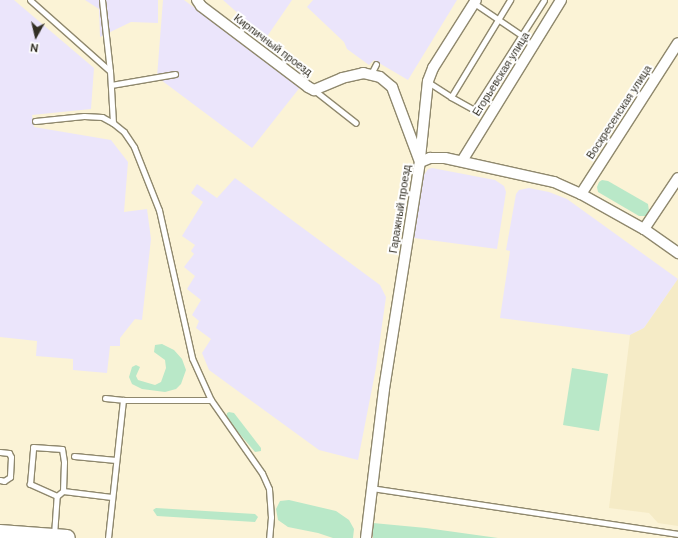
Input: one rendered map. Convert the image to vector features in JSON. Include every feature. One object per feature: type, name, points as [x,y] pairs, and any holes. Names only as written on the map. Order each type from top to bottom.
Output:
[{"type":"highway","points":[[0,533],[60,538]]},
{"type":"street","name":"Егорьевская улица","points":[[462,161],[560,0]]},
{"type":"street","points":[[420,162],[421,131],[428,81],[433,68],[475,2]]},
{"type":"street","name":"Кирпичный проезд","points":[[199,3],[308,87],[314,90],[342,78],[363,73],[372,74]]},
{"type":"street","name":"Воскресенская улица","points":[[581,194],[678,43]]},
{"type":"street","points":[[372,74],[392,87],[420,162]]},
{"type":"street","name":"Гаражный проезд","points":[[366,538],[384,389],[420,162],[430,158],[445,158],[554,182],[581,194],[644,229],[678,253]]},
{"type":"street","points":[[644,229],[678,178]]},
{"type":"lane","points":[[30,0],[110,71]]},
{"type":"lane","points":[[102,0],[114,123]]},
{"type":"lane","points":[[451,97],[510,0]]},
{"type":"lane","points":[[428,81],[451,97],[474,110],[544,0]]},
{"type":"lane","points":[[475,2],[521,35]]},
{"type":"lane","points":[[372,74],[376,64]]},
{"type":"lane","points":[[111,85],[175,74]]},
{"type":"lane","points":[[314,90],[356,123]]},
{"type":"lane","points":[[35,121],[84,116],[102,117],[114,123],[124,132],[134,147],[159,210],[186,338],[192,358],[211,400],[262,474],[269,488],[271,517],[269,538]]},
{"type":"lane","points":[[105,398],[123,400],[211,400]]},
{"type":"lane","points":[[108,538],[123,400]]},
{"type":"lane","points":[[57,496],[30,484],[32,447],[62,449],[64,462],[63,491]]},
{"type":"lane","points":[[0,452],[9,453],[12,457],[10,477],[4,481],[0,480]]},
{"type":"lane","points":[[74,456],[116,460]]},
{"type":"lane","points":[[371,488],[678,534]]},
{"type":"lane","points":[[57,496],[63,491],[112,497]]},
{"type":"lane","points":[[57,496],[60,538]]},
{"type":"shaded area","points":[[0,0],[14,0],[94,68],[91,109],[32,115],[34,127],[111,140],[128,162],[124,212],[147,209],[151,239],[142,320],[135,319],[120,338],[120,346],[110,346],[107,373],[73,370],[73,359],[36,356],[37,341],[0,337]]},
{"type":"shaded area","points":[[85,0],[158,0],[158,23],[131,22],[100,37],[99,9]]},
{"type":"shaded area","points":[[163,0],[184,0],[301,86],[252,148],[157,77]]},
{"type":"shaded area","points":[[223,0],[292,0],[266,38]]},
{"type":"shaded area","points":[[313,0],[457,0],[408,80],[374,60],[369,65],[347,49],[344,42],[307,7]]},
{"type":"shaded area","points":[[432,168],[495,180],[504,186],[506,192],[497,249],[414,238],[424,175],[428,169]]},
{"type":"shaded area","points":[[235,178],[380,285],[386,297],[376,368],[358,460],[319,450],[209,370],[202,353],[211,339],[196,328],[199,321],[192,315],[201,300],[187,289],[195,276],[184,267],[194,254],[191,251],[195,245],[182,236],[203,202],[191,193],[197,184],[217,198]]},
{"type":"shaded area","points":[[529,188],[549,192],[567,199],[678,279],[644,328],[630,335],[500,318],[510,251],[506,250],[516,194],[519,190]]},
{"type":"shaded area","points":[[678,279],[678,526],[658,523],[649,513],[609,508],[630,335],[644,328]]},
{"type":"green space","points":[[602,180],[608,181],[648,204],[649,211],[646,216],[639,216],[598,192],[597,187],[599,182]]},
{"type":"green space","points":[[162,344],[174,350],[182,359],[186,370],[181,384],[176,389],[165,392],[142,389],[132,384],[129,377],[132,367],[136,365],[140,367],[136,376],[138,380],[155,385],[161,382],[166,368],[165,360],[154,352],[155,345]]},
{"type":"green space","points":[[572,368],[608,374],[599,431],[563,425]]},
{"type":"green space","points":[[227,413],[234,413],[261,448],[261,451],[255,452],[226,418]]},
{"type":"green space","points":[[289,500],[336,511],[349,520],[354,529],[353,538],[333,538],[318,533],[288,527],[278,520],[276,509],[280,501]]},
{"type":"green space","points":[[156,508],[255,514],[258,517],[255,522],[157,516],[153,510]]},
{"type":"green space","points":[[373,523],[426,528],[498,538],[373,538]]}]
